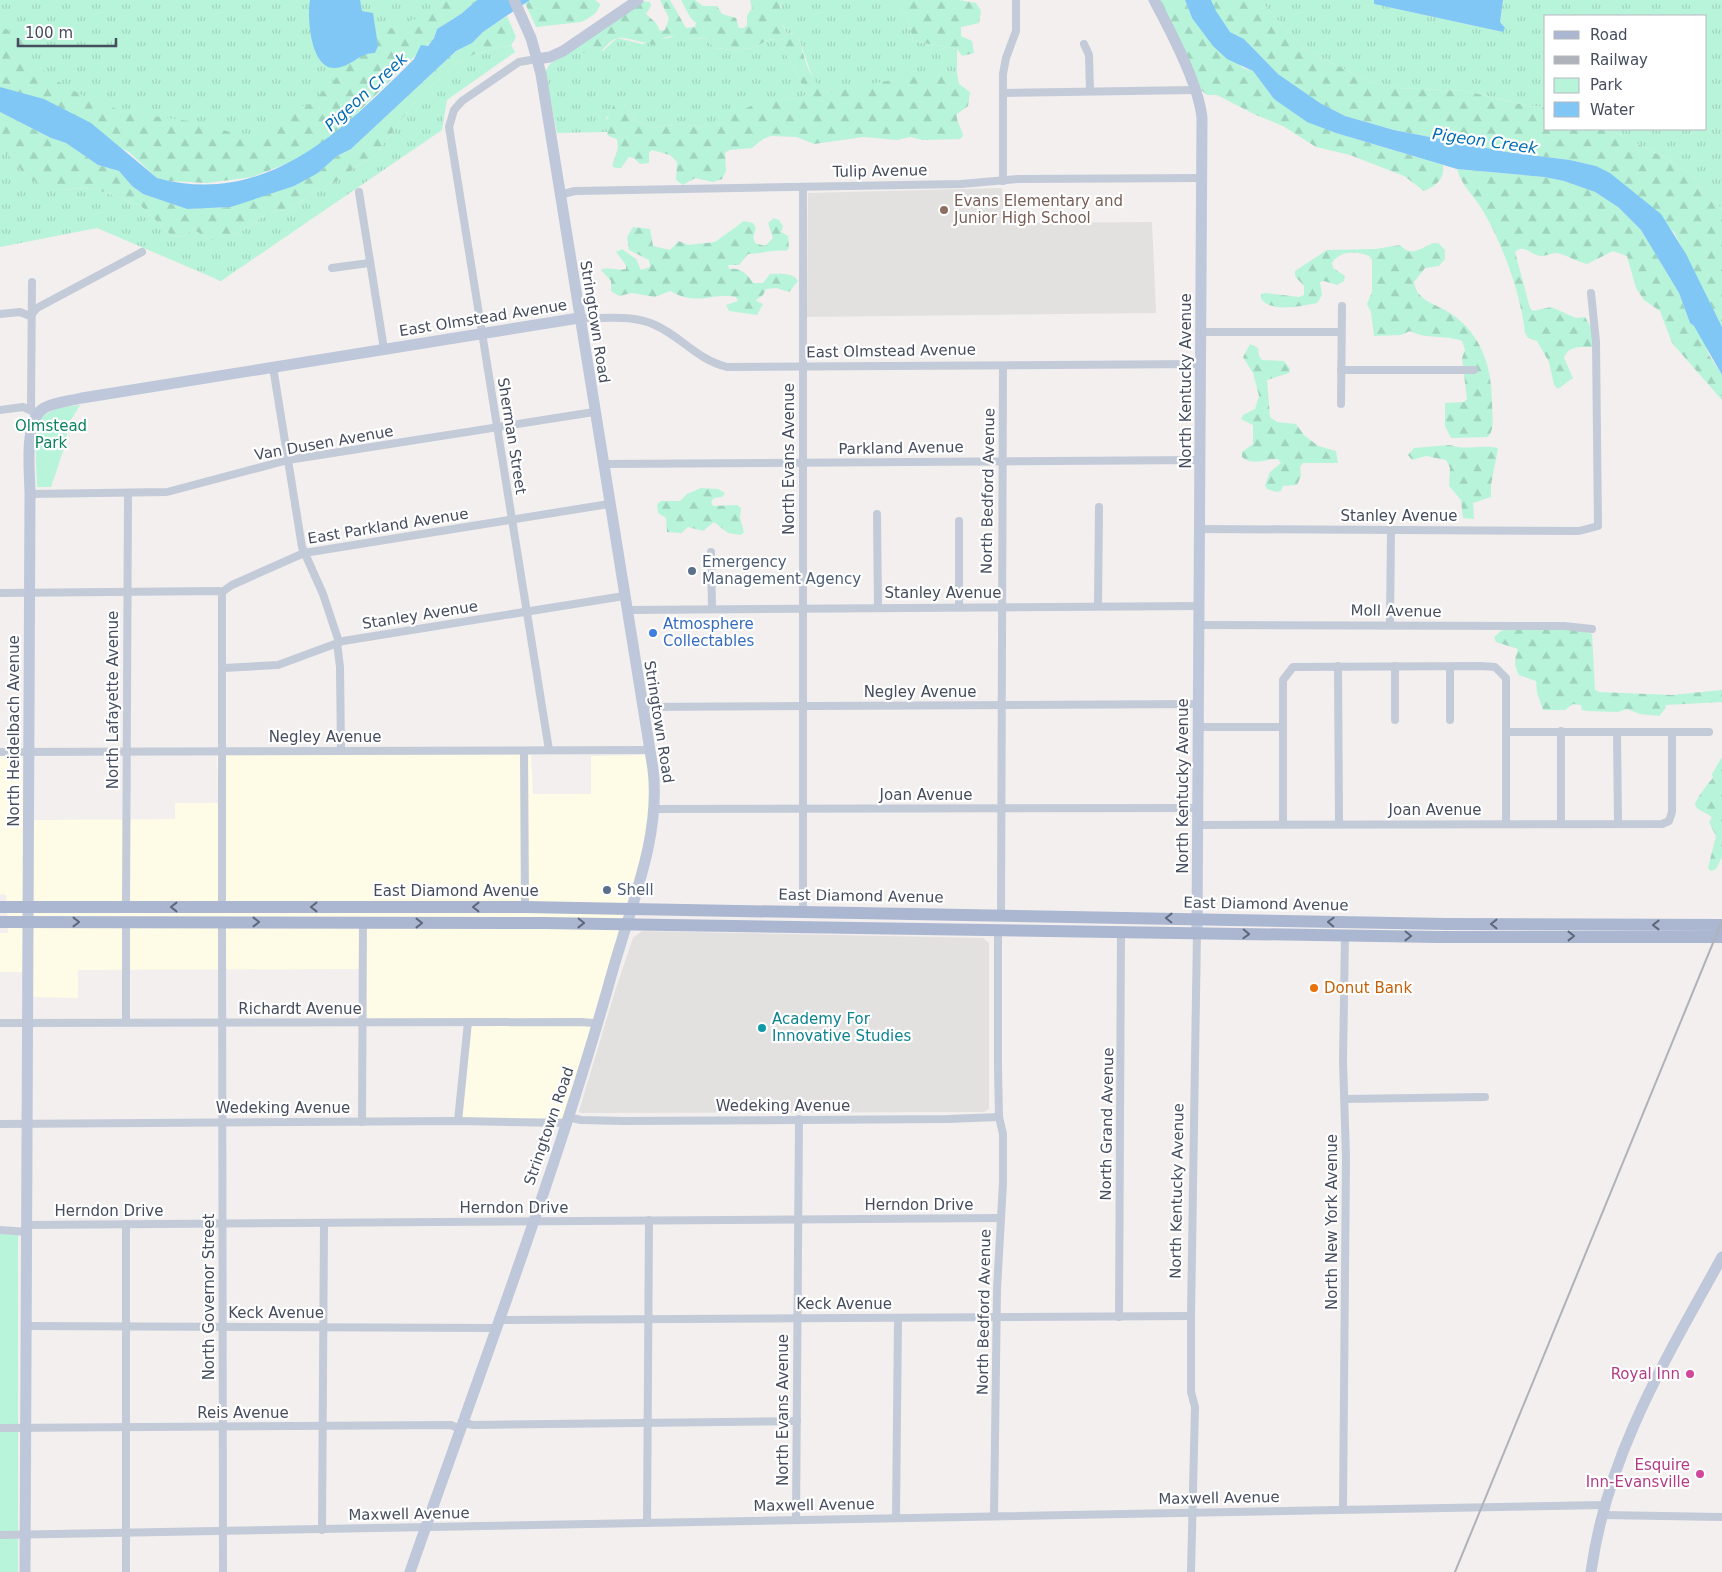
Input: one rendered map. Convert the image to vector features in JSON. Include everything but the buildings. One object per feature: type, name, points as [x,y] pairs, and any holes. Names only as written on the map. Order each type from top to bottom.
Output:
[{"type":"main road","name":"East Diamond Avenue","points":[[0,907],[630,908],[1446,924],[1722,925]]},
{"type":"main road","name":"East Diamond Avenue","points":[[0,922],[626,924],[1345,935],[1722,937]]},
{"type":"street","points":[[537,59],[550,57],[563,51],[638,0]]},
{"type":"street","points":[[1004,181],[1004,66],[1016,31],[1016,0]]},
{"type":"street","name":"North Kentucky Avenue","points":[[1154,0],[1195,90],[1201,106],[1202,118],[1199,727],[1191,1316],[1191,1392],[1195,1407],[1191,1572]]},
{"type":"street","name":"Stringtown Road","points":[[410,1572],[567,1120],[597,1027],[649,842],[654,808],[655,788],[650,750],[537,59],[531,38],[517,5]]},
{"type":"street","points":[[1084,44],[1089,55],[1090,92]]},
{"type":"street","name":"Sherman Street","points":[[537,59],[519,62],[462,101],[454,110],[449,127],[549,750]]},
{"type":"street","points":[[1003,93],[1195,90]]},
{"type":"street","name":"Tulip Avenue","points":[[559,195],[575,191],[1202,178]]},
{"type":"street","name":"North Evans Avenue","points":[[803,187],[803,912]]},
{"type":"street","points":[[359,192],[384,350]]},
{"type":"street","points":[[0,314],[20,312],[30,316],[37,308],[142,252]]},
{"type":"street","points":[[332,268],[369,263]]},
{"type":"street","name":"North Heidelbach Avenue","points":[[25,1572],[30,434],[34,414],[30,316],[32,282]]},
{"type":"street","name":"Stanley Avenue","points":[[1200,529],[1579,530],[1598,526],[1596,342],[1591,293]]},
{"type":"street","points":[[1341,404],[1342,306]]},
{"type":"street","name":"East Olmstead Avenue","points":[[34,414],[44,408],[68,401],[579,318],[616,317],[648,322],[670,334],[704,359],[726,366],[1201,364]]},
{"type":"street","points":[[1201,332],[1341,332]]},
{"type":"street","name":"North Bedford Avenue","points":[[1000,915],[1003,366]]},
{"type":"street","points":[[273,367],[304,553],[322,594],[338,643],[341,750]]},
{"type":"street","points":[[1341,370],[1474,370]]},
{"type":"street","points":[[0,410],[23,407],[34,414]]},
{"type":"street","name":"Van Dusen Avenue","points":[[30,494],[167,492],[288,460],[594,412]]},
{"type":"street","name":"Parkland Avenue","points":[[603,464],[1200,460]]},
{"type":"street","name":"North Lafayette Avenue","points":[[126,907],[128,494]]},
{"type":"street","name":"East Parkland Avenue","points":[[222,592],[232,585],[304,553],[609,504]]},
{"type":"street","points":[[1098,606],[1099,507]]},
{"type":"street","points":[[877,514],[878,608]]},
{"type":"street","points":[[959,521],[959,607]]},
{"type":"street","points":[[1390,624],[1391,530]]},
{"type":"street","points":[[711,552],[712,608]]},
{"type":"street","points":[[0,593],[218,590],[222,592],[224,668],[222,907]]},
{"type":"street","name":"Stanley Avenue","points":[[224,668],[278,665],[338,643],[624,596]]},
{"type":"street","name":"Stanley Avenue","points":[[627,610],[1199,606]]},
{"type":"street","name":"Moll Avenue","points":[[1199,625],[1390,624],[1592,628]]},
{"type":"street","points":[[1283,824],[1283,680],[1288,672],[1296,666],[1495,667],[1506,678],[1506,824]]},
{"type":"street","points":[[1338,666],[1339,824]]},
{"type":"street","points":[[1395,666],[1395,720]]},
{"type":"street","points":[[1450,667],[1450,720]]},
{"type":"street","name":"Negley Avenue","points":[[642,707],[1199,704]]},
{"type":"street","points":[[1199,727],[1283,727]]},
{"type":"street","points":[[1561,731],[1561,823]]},
{"type":"street","points":[[1506,732],[1709,732]]},
{"type":"street","points":[[1617,732],[1618,824]]},
{"type":"street","name":"Joan Avenue","points":[[1198,824],[1662,824],[1670,819],[1672,812],[1672,732]]},
{"type":"street","name":"Negley Avenue","points":[[0,752],[650,750]]},
{"type":"street","points":[[524,751],[525,907]]},
{"type":"street","name":"Joan Avenue","points":[[654,808],[1198,808]]},
{"type":"street","points":[[126,922],[126,1022]]},
{"type":"street","name":"North Governor Street","points":[[222,922],[223,1572]]},
{"type":"street","points":[[362,1122],[364,923]]},
{"type":"street","name":"North Bedford Avenue","points":[[994,1516],[997,1317],[1003,1183],[1003,1134],[999,1117],[998,930]]},
{"type":"street","name":"North Grand Avenue","points":[[1119,1316],[1121,931]]},
{"type":"street","name":"North New York Avenue","points":[[1343,1509],[1345,1099],[1343,1061],[1345,935]]},
{"type":"street","points":[[458,1121],[468,1022]]},
{"type":"street","name":"Richardt Avenue","points":[[0,1023],[581,1022],[594,1023],[597,1027]]},
{"type":"street","points":[[1345,1099],[1485,1097]]},
{"type":"street","name":"Wedeking Avenue","points":[[0,1124],[567,1120],[940,1120],[999,1117]]},
{"type":"street","name":"North Evans Avenue","points":[[796,1520],[799,1120]]},
{"type":"street","name":"Herndon Drive","points":[[0,1230],[126,1224],[1000,1218]]},
{"type":"street","points":[[647,1523],[649,1220]]},
{"type":"street","points":[[322,1530],[324,1223]]},
{"type":"street","points":[[126,1224],[126,1572]]},
{"type":"street","points":[[1591,1572],[1603,1510],[1638,1413],[1722,1257]]},
{"type":"street","name":"Keck Avenue","points":[[26,1326],[324,1327],[648,1319],[1191,1316]]},
{"type":"street","points":[[896,1517],[898,1318]]},
{"type":"street","name":"Reis Avenue","points":[[1,1430],[26,1428],[451,1425],[462,1423],[474,1425],[797,1422]]},
{"type":"street","name":"Maxwell Avenue","points":[[0,1535],[1343,1509],[1603,1510],[1722,1516]]},
{"type":"shaded area","points":[[1002,188],[1004,223],[1152,222],[1156,313],[807,317],[808,193]]},
{"type":"shaded area","points":[[0,754],[22,754],[23,820],[175,819],[175,803],[218,803],[217,754],[531,755],[533,794],[591,794],[591,756],[646,755],[652,789],[650,825],[564,1118],[462,1119],[472,1019],[362,1020],[361,969],[78,970],[78,998],[30,997],[30,972],[0,972],[0,933],[8,933],[6,895],[0,894]]},
{"type":"shaded area","points":[[642,931],[983,938],[989,943],[989,1109],[984,1112],[581,1113],[579,1111],[616,988],[633,938]]},
{"type":"green space","points":[[0,0],[463,0],[265,147],[117,118],[0,55]]},
{"type":"green space","points":[[438,0],[477,0],[461,14],[437,29],[429,44],[338,132],[296,160],[252,177],[207,183],[169,181],[157,178],[129,152],[0,87],[0,27],[32,40],[26,48],[29,58],[54,79],[83,96],[125,112],[196,122],[250,138],[277,127],[293,108],[311,104],[350,63],[360,55],[368,53],[378,46],[376,27],[386,30],[429,14],[440,8]]},
{"type":"green space","points":[[530,0],[595,0],[600,4],[598,10],[593,15],[581,22],[536,27],[525,3]]},
{"type":"green space","points":[[660,0],[670,0],[686,28],[695,27],[696,23],[690,17],[681,0],[695,0],[703,6],[717,6],[722,14],[736,18],[739,28],[744,28],[747,25],[747,16],[752,8],[750,0],[783,0],[780,7],[786,19],[783,26],[787,34],[794,33],[798,36],[805,61],[812,76],[817,83],[830,92],[922,74],[955,71],[959,84],[970,92],[968,106],[957,114],[957,120],[963,136],[960,139],[923,140],[910,137],[897,140],[863,137],[814,144],[797,137],[771,136],[763,139],[752,148],[729,150],[725,153],[726,171],[722,179],[713,182],[695,178],[683,185],[676,180],[677,162],[670,155],[652,150],[649,153],[649,163],[640,164],[634,158],[629,157],[621,168],[616,168],[612,166],[618,148],[617,139],[608,136],[605,123],[615,102],[624,104],[636,120],[653,128],[681,124],[705,128],[757,103],[785,97],[799,99],[807,94],[779,41],[772,39],[757,46],[734,49],[714,48],[707,38],[668,37],[656,45],[617,38],[596,54],[579,51],[578,45],[640,1],[650,2],[651,6],[646,14],[656,23],[660,31],[665,30],[669,18]]},
{"type":"green space","points":[[783,0],[897,0],[909,22],[913,41],[957,49],[957,73],[954,71],[830,92],[814,82],[798,36],[794,33],[787,34],[781,17]]},
{"type":"green space","points":[[897,0],[959,0],[976,3],[981,11],[979,23],[961,27],[961,36],[972,41],[974,53],[962,56],[957,49],[913,41],[909,22]]},
{"type":"green space","points":[[1159,0],[1185,0],[1192,18],[1243,68],[1253,71],[1274,99],[1336,133],[1443,165],[1441,178],[1436,184],[1424,191],[1404,176],[1350,155],[1316,147],[1283,126],[1256,115],[1217,95],[1207,95],[1200,89]]},
{"type":"green space","points":[[1211,0],[1260,0],[1304,49],[1370,82],[1398,88],[1466,91],[1528,106],[1544,107],[1544,130],[1610,130],[1673,162],[1688,173],[1722,209],[1722,327],[1674,232],[1596,166],[1570,160],[1507,152],[1394,130],[1345,116],[1320,103],[1278,74],[1244,39],[1230,32],[1215,11]]},
{"type":"green space","points":[[1260,0],[1374,0],[1374,4],[1503,32],[1500,22],[1503,0],[1722,0],[1722,209],[1688,173],[1673,162],[1610,130],[1707,130],[1707,15],[1544,15],[1544,107],[1528,106],[1466,91],[1398,88],[1370,82],[1304,49]]},
{"type":"green space","points":[[507,16],[516,37],[511,45],[475,54],[451,68],[414,103],[374,157],[356,167],[341,179],[311,194],[288,211],[279,210],[262,217],[236,235],[218,240],[209,240],[193,229],[185,236],[173,237],[141,206],[98,190],[84,188],[60,190],[41,185],[26,176],[0,148],[0,112],[51,138],[66,143],[98,165],[119,171],[132,186],[143,194],[187,209],[231,207],[318,173],[337,156],[351,149],[456,51],[472,43],[483,32]]},
{"type":"green space","points":[[680,35],[689,39],[707,38],[714,48],[729,49],[749,48],[772,39],[779,41],[807,94],[799,99],[785,97],[705,128],[681,124],[653,128],[636,120],[624,104],[612,111],[606,118],[607,132],[557,133],[545,72],[550,64],[578,45],[603,51],[617,38],[642,44]]},
{"type":"green space","points":[[511,45],[515,52],[447,100],[442,130],[221,281],[97,228],[0,247],[0,148],[2,147],[26,176],[60,190],[84,188],[98,190],[141,206],[173,237],[185,236],[193,229],[209,240],[236,235],[262,217],[279,210],[288,211],[311,194],[341,179],[356,167],[374,157],[414,103],[451,68],[475,54]]},
{"type":"green space","points":[[1457,169],[1544,177],[1564,181],[1595,192],[1618,207],[1641,230],[1679,293],[1690,323],[1704,342],[1709,355],[1722,375],[1722,400],[1672,343],[1660,311],[1644,300],[1636,288],[1627,256],[1613,251],[1587,264],[1558,253],[1541,256],[1521,249],[1515,252],[1530,308],[1533,311],[1551,307],[1576,318],[1585,317],[1592,329],[1592,347],[1575,348],[1566,354],[1564,358],[1573,378],[1558,389],[1554,385],[1549,362],[1537,341],[1528,338],[1525,333],[1520,302],[1504,254],[1483,211],[1462,180]]},
{"type":"green space","points":[[774,218],[779,220],[783,226],[781,232],[788,236],[789,248],[786,251],[748,254],[739,265],[728,265],[729,269],[737,269],[743,272],[753,283],[763,283],[770,274],[793,276],[798,281],[789,292],[776,288],[766,289],[763,295],[756,301],[763,304],[757,315],[729,311],[726,305],[738,301],[736,297],[719,296],[697,299],[680,296],[670,291],[655,297],[632,293],[619,296],[611,291],[611,281],[601,270],[607,268],[626,269],[626,265],[616,252],[622,249],[636,259],[641,270],[650,267],[649,260],[629,250],[627,237],[633,227],[650,229],[653,246],[670,250],[679,241],[688,245],[715,242],[744,221],[753,223],[756,228],[753,237],[755,243],[765,246],[773,238],[768,223]]},
{"type":"green space","points":[[1433,243],[1438,243],[1445,250],[1445,259],[1439,266],[1425,268],[1414,282],[1416,289],[1423,298],[1461,321],[1477,341],[1483,353],[1492,390],[1493,416],[1488,437],[1451,438],[1445,426],[1445,403],[1464,402],[1467,399],[1462,358],[1465,350],[1462,341],[1417,334],[1410,331],[1401,335],[1374,336],[1371,312],[1367,304],[1372,292],[1372,260],[1369,256],[1353,252],[1343,254],[1335,259],[1332,263],[1333,268],[1345,276],[1344,281],[1337,285],[1324,281],[1320,282],[1322,295],[1317,303],[1296,307],[1280,307],[1272,306],[1261,299],[1261,294],[1266,293],[1299,297],[1304,295],[1304,286],[1295,276],[1295,271],[1327,250],[1376,249],[1400,245],[1408,251],[1416,251]]},
{"type":"green space","points":[[1250,344],[1258,348],[1259,356],[1262,360],[1284,361],[1290,369],[1289,373],[1267,380],[1270,417],[1277,422],[1296,424],[1304,435],[1318,446],[1336,451],[1338,463],[1303,463],[1300,467],[1301,476],[1297,485],[1283,486],[1281,491],[1276,492],[1267,489],[1265,485],[1270,472],[1281,463],[1278,459],[1255,462],[1242,457],[1242,452],[1253,444],[1253,425],[1241,419],[1243,415],[1255,409],[1259,396],[1253,373],[1243,357]]},
{"type":"green space","name":"Olmstead Park","points":[[80,405],[68,425],[66,442],[51,487],[37,487],[35,432],[42,416],[58,408]]},
{"type":"green space","points":[[1450,445],[1456,447],[1498,448],[1491,485],[1491,497],[1473,503],[1474,519],[1463,518],[1461,500],[1449,486],[1450,468],[1446,460],[1426,456],[1412,460],[1408,455],[1414,448]]},
{"type":"green space","points":[[701,488],[718,489],[725,493],[722,497],[714,498],[711,502],[713,506],[737,505],[741,508],[740,518],[744,532],[741,535],[728,533],[714,522],[703,531],[688,527],[681,533],[667,532],[666,518],[658,513],[657,504],[661,501],[680,501],[687,494]]},
{"type":"green space","points":[[1505,628],[1574,628],[1592,634],[1595,690],[1599,692],[1672,695],[1722,690],[1722,702],[1666,705],[1659,716],[1640,714],[1627,709],[1618,712],[1587,711],[1582,710],[1581,705],[1573,704],[1565,710],[1543,710],[1537,693],[1536,681],[1519,675],[1517,672],[1515,663],[1518,649],[1496,642],[1494,637]]},
{"type":"green space","points":[[1722,757],[1722,857],[1716,869],[1711,871],[1708,868],[1716,836],[1709,822],[1712,818],[1695,805],[1713,778],[1712,774]]},
{"type":"green space","points":[[0,1233],[18,1235],[18,1572],[0,1572]]},
{"type":"water","points":[[310,0],[360,0],[362,11],[373,13],[378,46],[375,53],[364,55],[341,67],[327,66],[320,60],[312,40],[309,18]]},
{"type":"water","points":[[477,0],[530,0],[483,32],[472,43],[456,51],[351,149],[337,156],[318,173],[294,186],[231,207],[187,209],[143,194],[132,186],[119,171],[98,165],[66,143],[51,138],[0,112],[0,87],[44,99],[91,123],[157,178],[197,184],[234,182],[268,172],[300,156],[331,135],[360,111],[414,59],[421,45],[428,46],[434,38],[437,29],[461,14]]},
{"type":"water","points":[[1185,0],[1211,0],[1230,32],[1244,39],[1278,74],[1320,103],[1345,116],[1394,130],[1507,152],[1570,160],[1596,166],[1610,173],[1661,214],[1686,254],[1722,327],[1722,375],[1694,326],[1690,323],[1679,293],[1641,230],[1618,207],[1595,192],[1564,181],[1544,177],[1457,169],[1336,133],[1307,122],[1274,99],[1253,71],[1227,59],[1213,46],[1192,18]]},
{"type":"water","points":[[1374,0],[1503,0],[1500,22],[1505,28],[1503,32],[1374,4]]},
{"type":"railway","points":[[1455,1572],[1722,921]]},
{"type":"place","name":"Evans Elementary and Junior High School","points":[[944,210]]},
{"type":"place","name":"Emergency Management Agency","points":[[692,571]]},
{"type":"place","name":"Atmosphere Collectables","points":[[653,633]]},
{"type":"place","name":"Shell","points":[[607,890]]},
{"type":"place","name":"Donut Bank","points":[[1314,988]]},
{"type":"place","name":"Academy For Innovative Studies","points":[[762,1028]]},
{"type":"place","name":"Royal Inn","points":[[1690,1374]]},
{"type":"place","name":"Esquire Inn-Evansville","points":[[1700,1474]]},
{"type":"water label","name":"Pigeon Creek","points":[[366,92]]},
{"type":"water label","name":"Pigeon Creek","points":[[1485,141]]}]
